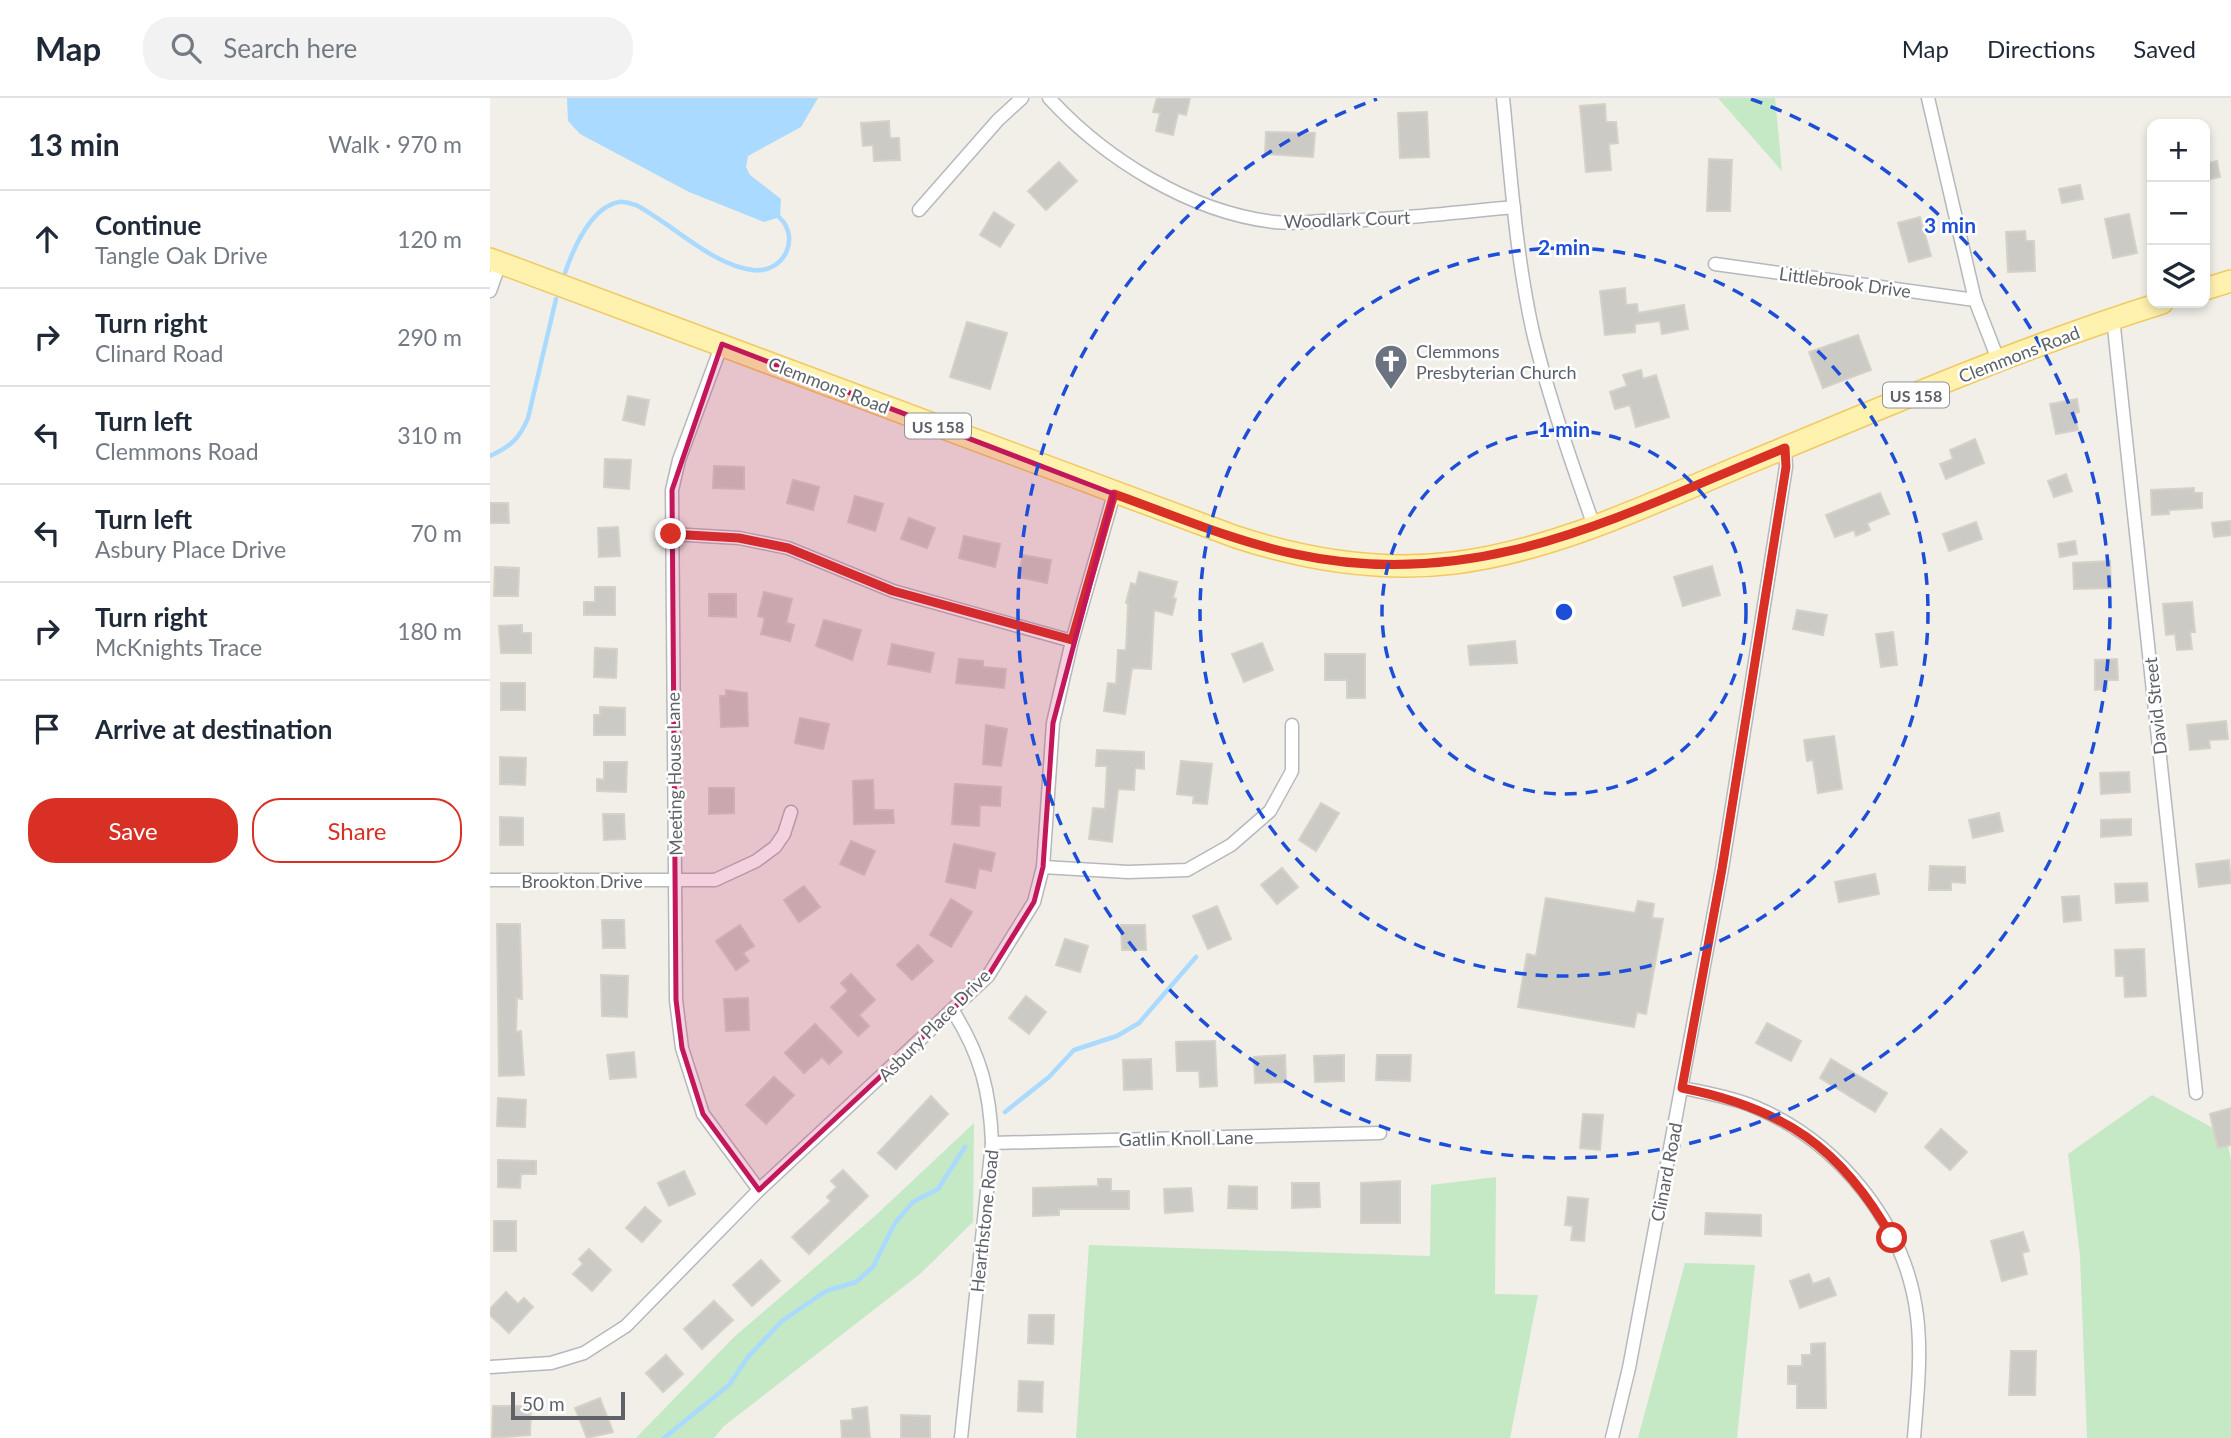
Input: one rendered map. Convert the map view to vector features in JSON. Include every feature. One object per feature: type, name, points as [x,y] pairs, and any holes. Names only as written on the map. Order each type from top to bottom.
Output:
[{"type":"main road","name":"Clemmons Road","points":[[495,261],[722,344],[1114,494],[1270,548],[1363,565],[1407,567],[1480,559],[1594,526],[1999,362],[2147,308]]},
{"type":"main road","points":[[2210,287],[2231,281]]},
{"type":"street","points":[[919,210],[998,120],[1022,98]]},
{"type":"street","name":"Woodlark Court","points":[[1049,98],[1078,129],[1133,169],[1196,202],[1274,222],[1368,221],[1514,207]]},
{"type":"street","points":[[1503,98],[1514,207],[1534,335],[1563,439],[1594,526]]},
{"type":"street","points":[[1928,98],[1975,300],[1999,362]]},
{"type":"street","points":[[490,291],[495,261]]},
{"type":"street","name":"Littlebrook Drive","points":[[1715,264],[1975,300]]},
{"type":"street","name":"David Street","points":[[2113,318],[2196,1093]]},
{"type":"street","name":"Meeting House Lane","points":[[722,344],[679,460],[672,490],[676,1000],[682,1048],[703,1114],[759,1190]]},
{"type":"street","name":"Clinard Road","points":[[1612,1438],[1682,1088],[1750,701],[1786,467],[1785,448]]},
{"type":"street","name":"Asbury Place Drive","points":[[490,1367],[551,1363],[584,1353],[626,1326],[759,1190],[953,1012],[988,976],[1034,902],[1043,867],[1053,723],[1072,640],[1114,494]]},
{"type":"street","points":[[671,534],[739,538],[788,548],[893,591],[1072,640]]},
{"type":"street","points":[[1043,867],[1129,872],[1187,870],[1231,845],[1270,811],[1292,771],[1292,725]]},
{"type":"street","name":"Brookton Drive","points":[[490,880],[715,880],[757,861],[775,848],[784,834],[791,812]]},
{"type":"street","name":"Hearthstone Road","points":[[953,1012],[974,1044],[990,1098],[992,1143],[961,1438]]},
{"type":"street","points":[[1682,1088],[1735,1100],[1792,1125],[1840,1164],[1875,1208],[1906,1270],[1917,1314],[1914,1438]]},
{"type":"street","name":"Gatlin Knoll Lane","points":[[992,1143],[1380,1133]]},
{"type":"highlighted area","points":[[722,344],[1114,494],[1053,723],[1043,867],[1034,902],[988,976],[759,1190],[703,1114],[682,1048],[676,1000],[672,490]]},
{"type":"green space","points":[[1718,98],[1775,98],[1782,171]]},
{"type":"green space","points":[[2152,1095],[2226,1135],[2231,1160],[2231,1438],[2087,1438],[2080,1256],[2068,1154]]},
{"type":"green space","points":[[974,1123],[973,1222],[920,1274],[724,1426],[714,1438],[636,1438],[734,1337],[875,1216]]},
{"type":"green space","points":[[1496,1177],[1495,1294],[1538,1295],[1510,1438],[1076,1438],[1089,1245],[1430,1256],[1431,1185]]},
{"type":"green space","points":[[1685,1263],[1755,1265],[1737,1438],[1638,1438]]},
{"type":"water","points":[[567,98],[818,98],[801,127],[748,156],[746,167],[750,175],[781,199],[780,217],[764,222],[689,192],[580,134],[568,121]]},
{"type":"building","points":[[1157,98],[1190,98],[1186,115],[1178,113],[1173,135],[1156,131],[1160,113],[1153,112]]},
{"type":"building","points":[[1605,104],[1606,122],[1616,122],[1618,143],[1609,144],[1611,170],[1586,172],[1580,106]]},
{"type":"building","points":[[1427,112],[1429,157],[1400,158],[1398,113]]},
{"type":"building","points":[[889,121],[890,138],[899,138],[900,160],[874,161],[873,145],[863,146],[861,123]]},
{"type":"building","points":[[1266,132],[1315,133],[1313,157],[1265,154]]},
{"type":"building","points":[[1709,159],[1732,160],[1730,211],[1707,211]]},
{"type":"building","points":[[2217,161],[2220,177],[2210,179],[2210,163]]},
{"type":"building","points":[[1059,162],[1077,181],[1046,210],[1028,191]]},
{"type":"building","points":[[2080,185],[2083,199],[2062,203],[2059,189]]},
{"type":"building","points":[[994,212],[1014,225],[1000,247],[980,235]]},
{"type":"building","points":[[2129,214],[2137,253],[2113,258],[2105,219]]},
{"type":"building","points":[[1920,217],[1931,256],[1909,262],[1898,223]]},
{"type":"building","points":[[2025,231],[2026,241],[2034,241],[2035,271],[2008,272],[2006,232]]},
{"type":"building","points":[[1625,288],[1626,305],[1637,304],[1638,313],[1684,305],[1688,329],[1662,334],[1660,321],[1635,324],[1635,332],[1605,335],[1600,291]]},
{"type":"building","points":[[967,322],[1007,333],[990,389],[950,377]]},
{"type":"building","points":[[1858,335],[1871,370],[1823,388],[1809,352]]},
{"type":"building","points":[[1641,370],[1643,379],[1656,375],[1669,417],[1636,427],[1630,405],[1615,409],[1610,392],[1627,386],[1623,375]]},
{"type":"building","points":[[628,396],[649,400],[644,425],[623,420]]},
{"type":"building","points":[[2077,399],[2079,412],[2075,413],[2078,430],[2056,434],[2050,404]]},
{"type":"building","points":[[1975,439],[1984,463],[1946,479],[1940,464],[1953,459],[1950,450]]},
{"type":"building","points":[[605,459],[631,460],[629,489],[604,487]]},
{"type":"building","points":[[714,466],[744,467],[744,489],[713,488]]},
{"type":"building","points":[[2066,474],[2072,491],[2054,497],[2048,481]]},
{"type":"building","points":[[793,480],[819,487],[813,510],[787,503]]},
{"type":"building","points":[[2194,488],[2194,493],[2202,493],[2202,508],[2169,510],[2169,514],[2152,515],[2151,490]]},
{"type":"building","points":[[1880,493],[1889,514],[1867,523],[1870,530],[1856,536],[1854,530],[1835,537],[1826,515]]},
{"type":"building","points":[[855,496],[883,504],[875,531],[848,522]]},
{"type":"building","points":[[490,503],[508,503],[509,523],[490,523]]},
{"type":"building","points":[[909,518],[935,528],[927,548],[901,539]]},
{"type":"building","points":[[2230,521],[2231,535],[2214,537],[2212,523]]},
{"type":"building","points":[[1976,522],[1982,539],[1949,551],[1943,534]]},
{"type":"building","points":[[618,527],[620,556],[599,557],[598,528]]},
{"type":"building","points":[[964,536],[1000,544],[995,567],[959,558]]},
{"type":"building","points":[[2075,541],[2077,554],[2060,557],[2058,544]]},
{"type":"building","points":[[1023,555],[1051,560],[1047,583],[1018,577]]},
{"type":"building","points":[[2110,561],[2111,588],[2074,589],[2073,563]]},
{"type":"building","points":[[1712,566],[1720,595],[1683,606],[1674,577]]},
{"type":"building","points":[[495,567],[519,568],[518,596],[494,596]]},
{"type":"building","points":[[1139,572],[1177,582],[1172,615],[1154,610],[1151,669],[1132,668],[1125,714],[1104,711],[1108,683],[1116,684],[1118,650],[1126,650],[1126,603],[1131,583],[1136,585]]},
{"type":"building","points":[[595,587],[615,587],[615,615],[584,615],[584,602],[595,602]]},
{"type":"building","points":[[764,592],[792,599],[786,623],[794,625],[790,641],[761,634],[765,618],[758,616]]},
{"type":"building","points":[[709,594],[736,594],[736,617],[709,616]]},
{"type":"building","points":[[2192,602],[2195,632],[2190,632],[2192,649],[2177,650],[2175,634],[2166,635],[2163,604]]},
{"type":"building","points":[[1797,610],[1827,615],[1823,635],[1793,629]]},
{"type":"building","points":[[824,620],[861,630],[852,660],[816,646]]},
{"type":"building","points":[[522,625],[522,633],[531,633],[531,653],[501,653],[499,626]]},
{"type":"building","points":[[1893,632],[1897,665],[1881,667],[1876,634]]},
{"type":"building","points":[[1515,641],[1517,663],[1470,665],[1468,646]]},
{"type":"building","points":[[1262,643],[1273,670],[1244,682],[1232,654]]},
{"type":"building","points":[[892,644],[934,653],[930,672],[888,664]]},
{"type":"building","points":[[595,648],[617,649],[616,678],[594,677]]},
{"type":"building","points":[[1325,654],[1365,654],[1365,698],[1347,698],[1347,680],[1325,680]]},
{"type":"building","points":[[959,659],[983,661],[983,667],[1006,669],[1004,688],[956,683]]},
{"type":"building","points":[[2117,659],[2118,680],[2107,680],[2107,689],[2095,690],[2095,660]]},
{"type":"building","points":[[501,683],[525,683],[525,710],[501,710]]},
{"type":"building","points":[[726,690],[747,693],[748,726],[721,727],[720,696],[726,696]]},
{"type":"building","points":[[600,707],[625,708],[625,735],[594,735],[594,715],[600,715]]},
{"type":"building","points":[[800,718],[829,724],[823,749],[795,743]]},
{"type":"building","points":[[2226,721],[2228,739],[2209,740],[2210,748],[2190,750],[2187,725]]},
{"type":"building","points":[[986,725],[1007,729],[1001,766],[983,764]]},
{"type":"building","points":[[1834,736],[1842,789],[1818,793],[1813,760],[1807,761],[1804,740]]},
{"type":"building","points":[[1097,750],[1144,752],[1144,769],[1135,768],[1134,790],[1118,789],[1112,842],[1089,839],[1093,808],[1105,809],[1107,766],[1096,766]]},
{"type":"building","points":[[500,757],[526,758],[525,785],[500,784]]},
{"type":"building","points":[[1181,761],[1212,764],[1207,804],[1193,803],[1194,796],[1177,794]]},
{"type":"building","points":[[604,762],[627,762],[626,792],[597,791],[597,779],[604,780]]},
{"type":"building","points":[[2129,772],[2130,792],[2101,794],[2100,773]]},
{"type":"building","points":[[873,780],[874,810],[893,810],[894,823],[854,824],[853,781]]},
{"type":"building","points":[[955,784],[1001,787],[1000,806],[980,805],[979,826],[952,824]]},
{"type":"building","points":[[709,788],[734,788],[734,813],[709,814]]},
{"type":"building","points":[[1321,803],[1339,813],[1316,851],[1299,840]]},
{"type":"building","points":[[1999,813],[2003,831],[1973,838],[1969,820]]},
{"type":"building","points":[[603,814],[624,814],[625,839],[604,840]]},
{"type":"building","points":[[500,817],[523,818],[523,845],[500,845]]},
{"type":"building","points":[[2131,819],[2131,835],[2101,837],[2101,820]]},
{"type":"building","points":[[851,841],[875,851],[864,875],[840,864]]},
{"type":"building","points":[[954,844],[995,853],[991,871],[979,868],[975,888],[946,882]]},
{"type":"building","points":[[2229,860],[2231,883],[2199,887],[2196,864]]},
{"type":"building","points":[[1930,866],[1965,867],[1965,883],[1951,882],[1951,890],[1929,890]]},
{"type":"building","points":[[1282,868],[1298,887],[1277,904],[1261,885]]},
{"type":"building","points":[[1875,874],[1879,894],[1839,902],[1835,882]]},
{"type":"building","points":[[2147,883],[2148,901],[2116,903],[2115,884]]},
{"type":"building","points":[[804,886],[820,907],[799,922],[784,900]]},
{"type":"building","points":[[2079,896],[2081,920],[2064,922],[2062,897]]},
{"type":"building","points":[[1546,898],[1635,913],[1638,901],[1654,904],[1652,918],[1663,919],[1646,1014],[1637,1012],[1634,1027],[1518,1007],[1527,954],[1536,956]]},
{"type":"building","points":[[951,899],[972,912],[951,947],[930,935]]},
{"type":"building","points":[[1217,906],[1231,939],[1208,949],[1193,916]]},
{"type":"building","points":[[602,920],[624,920],[625,948],[603,948]]},
{"type":"building","points":[[497,924],[520,924],[522,999],[517,998],[516,1032],[521,1031],[524,1075],[499,1076]]},
{"type":"building","points":[[740,925],[754,946],[743,953],[749,961],[736,970],[716,941]]},
{"type":"building","points":[[1121,925],[1145,925],[1146,950],[1122,950]]},
{"type":"building","points":[[1065,939],[1088,946],[1080,972],[1056,965]]},
{"type":"building","points":[[918,945],[933,961],[912,980],[897,965]]},
{"type":"building","points":[[2144,949],[2146,996],[2125,997],[2124,976],[2116,976],[2115,950]]},
{"type":"building","points":[[851,974],[875,1000],[859,1015],[869,1026],[858,1036],[831,1007],[848,991],[841,983]]},
{"type":"building","points":[[601,975],[628,976],[627,1017],[602,1016]]},
{"type":"building","points":[[1026,996],[1046,1012],[1029,1034],[1009,1018]]},
{"type":"building","points":[[748,998],[749,1030],[726,1031],[724,999]]},
{"type":"building","points":[[1767,1023],[1801,1041],[1791,1061],[1756,1043]]},
{"type":"building","points":[[815,1024],[842,1052],[829,1064],[822,1057],[804,1073],[785,1053]]},
{"type":"building","points":[[1215,1041],[1217,1086],[1200,1087],[1199,1071],[1177,1071],[1176,1042]]},
{"type":"building","points":[[634,1052],[636,1077],[610,1079],[607,1055]]},
{"type":"building","points":[[1285,1055],[1286,1082],[1255,1083],[1254,1057]]},
{"type":"building","points":[[1344,1055],[1344,1081],[1315,1082],[1314,1056]]},
{"type":"building","points":[[1377,1055],[1411,1055],[1410,1081],[1376,1080]]},
{"type":"building","points":[[1151,1059],[1152,1089],[1124,1090],[1123,1060]]},
{"type":"building","points":[[1831,1059],[1887,1093],[1875,1112],[1820,1078]]},
{"type":"building","points":[[774,1077],[794,1095],[766,1124],[746,1105]]},
{"type":"building","points":[[931,1096],[948,1114],[896,1169],[878,1153]]},
{"type":"building","points":[[498,1098],[526,1100],[525,1127],[497,1126]]},
{"type":"building","points":[[2231,1108],[2231,1145],[2218,1148],[2210,1114]]},
{"type":"building","points":[[1583,1114],[1603,1115],[1600,1150],[1580,1148]]},
{"type":"building","points":[[1941,1129],[1967,1152],[1950,1170],[1925,1147]]},
{"type":"building","points":[[498,1160],[536,1161],[536,1174],[521,1174],[520,1188],[498,1187]]},
{"type":"building","points":[[843,1170],[868,1196],[809,1254],[792,1237],[831,1201],[827,1197],[837,1187],[831,1181]]},
{"type":"building","points":[[684,1171],[695,1194],[669,1206],[658,1183]]},
{"type":"building","points":[[1098,1179],[1111,1179],[1111,1191],[1129,1191],[1129,1209],[1059,1209],[1059,1215],[1033,1216],[1033,1188],[1098,1186]]},
{"type":"building","points":[[1400,1181],[1400,1223],[1361,1223],[1361,1183]]},
{"type":"building","points":[[1292,1183],[1319,1183],[1320,1207],[1292,1208]]},
{"type":"building","points":[[1229,1186],[1257,1187],[1257,1209],[1228,1208]]},
{"type":"building","points":[[1191,1188],[1193,1211],[1165,1213],[1164,1189]]},
{"type":"building","points":[[1568,1197],[1588,1199],[1584,1241],[1571,1240],[1573,1226],[1565,1225]]},
{"type":"building","points":[[645,1207],[661,1221],[642,1242],[626,1228]]},
{"type":"building","points":[[1706,1213],[1761,1215],[1761,1236],[1705,1234]]},
{"type":"building","points":[[494,1221],[516,1221],[516,1251],[494,1251]]},
{"type":"building","points":[[2023,1232],[2029,1251],[2022,1253],[2027,1274],[2002,1281],[1991,1241]]},
{"type":"building","points":[[589,1249],[611,1270],[592,1291],[573,1274],[583,1264],[579,1259]]},
{"type":"building","points":[[761,1260],[780,1281],[752,1306],[733,1285]]},
{"type":"building","points":[[1809,1274],[1813,1284],[1829,1278],[1836,1295],[1800,1308],[1790,1281]]},
{"type":"building","points":[[506,1292],[518,1304],[524,1298],[533,1307],[509,1333],[490,1315],[490,1309]]},
{"type":"building","points":[[714,1301],[733,1320],[702,1349],[684,1329]]},
{"type":"building","points":[[1029,1315],[1054,1315],[1053,1344],[1028,1343]]},
{"type":"building","points":[[1825,1343],[1826,1408],[1797,1408],[1797,1384],[1788,1384],[1788,1366],[1802,1366],[1802,1355],[1811,1355],[1811,1344]]},
{"type":"building","points":[[2011,1351],[2036,1351],[2035,1395],[2009,1395]]},
{"type":"building","points":[[666,1355],[683,1374],[663,1392],[646,1373]]},
{"type":"building","points":[[1019,1381],[1043,1382],[1042,1412],[1018,1411]]},
{"type":"building","points":[[600,1398],[613,1432],[587,1438],[575,1408]]},
{"type":"building","points":[[493,1406],[531,1406],[530,1435],[492,1438]]},
{"type":"building","points":[[867,1407],[870,1438],[842,1438],[841,1421],[853,1420],[852,1409]]},
{"type":"building","points":[[901,1415],[930,1416],[930,1438],[901,1438]]},
{"type":"waterway","points":[[565,273],[584,230],[600,212],[619,202],[636,205],[723,261],[753,270],[765,270],[774,266],[787,251],[788,231],[775,214]]},
{"type":"waterway","points":[[490,456],[514,441],[528,418],[556,299]]},
{"type":"waterway","points":[[1005,1112],[1049,1077],[1074,1050],[1117,1036],[1139,1023],[1196,957]]},
{"type":"waterway","points":[[664,1438],[729,1385],[748,1357],[782,1321],[826,1291],[856,1282],[873,1267],[895,1223],[913,1202],[938,1189],[965,1147]]},
{"type":"place","name":"Clemmons Presbyterian Church","points":[[1391,391]]},
{"type":"route","points":[[671,534],[739,538],[788,548],[893,591],[1072,640],[1114,494],[1296,555],[1363,565],[1407,567],[1480,559],[1564,536],[1785,448],[1786,467],[1748,714],[1682,1088],[1755,1107],[1792,1125],[1815,1141],[1859,1185],[1892,1238]]}]
